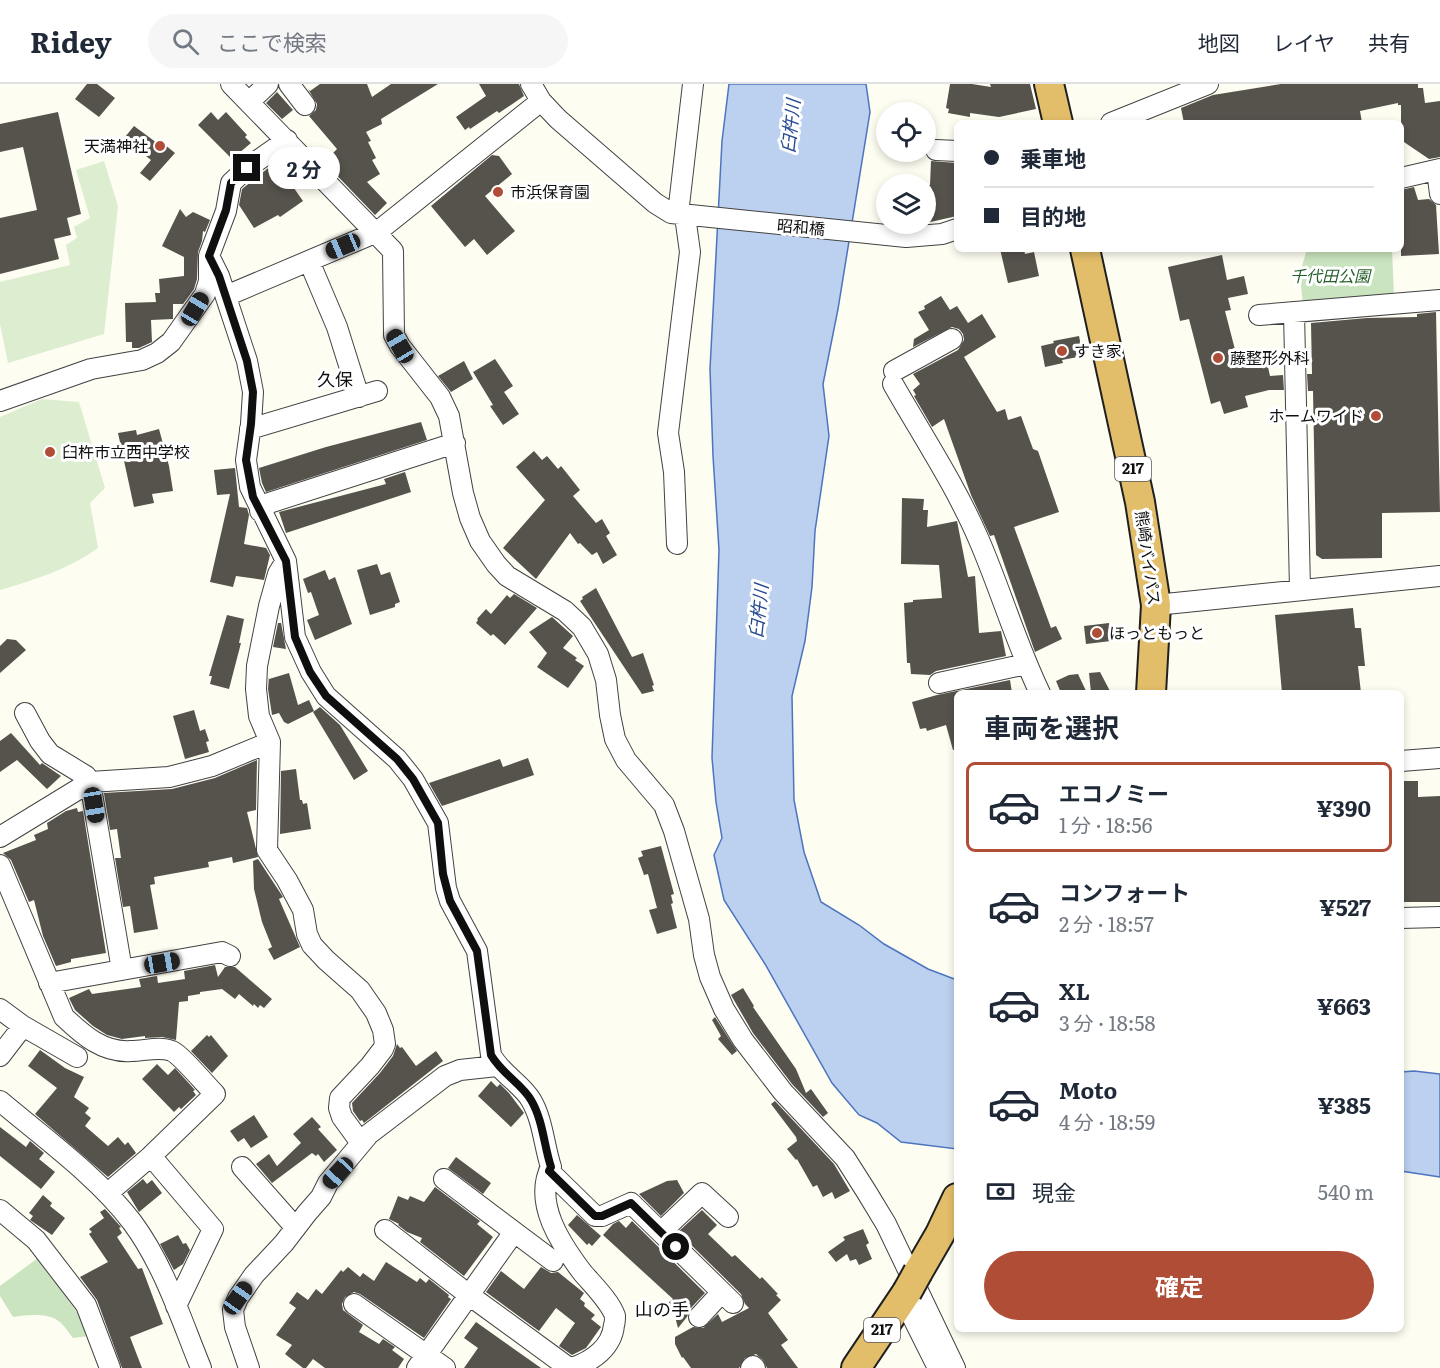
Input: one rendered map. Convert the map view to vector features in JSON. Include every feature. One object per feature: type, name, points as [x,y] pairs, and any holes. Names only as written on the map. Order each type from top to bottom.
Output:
[{"type":"highway","points":[[1049,84],[1057,120]]},
{"type":"highway","name":"熊崎バイパス","points":[[1086,252],[1140,502],[1156,605],[1151,690]]},
{"type":"highway","name":"217","points":[[856,1368],[910,1287],[940,1234],[954,1204]]},
{"type":"street","points":[[231,84],[393,251],[394,335],[440,397],[449,416],[463,493],[480,541],[507,576],[565,611],[582,627],[598,654],[606,680],[615,739],[626,760],[664,805],[674,831],[699,919],[707,966],[724,1009],[743,1040],[783,1092],[801,1114],[845,1158],[885,1224],[955,1368]]},
{"type":"street","points":[[249,102],[268,84]]},
{"type":"street","points":[[289,84],[305,105]]},
{"type":"street","points":[[531,84],[541,101],[558,119],[655,203],[671,213],[686,216]]},
{"type":"street","points":[[677,544],[674,472],[668,433],[690,252],[686,216],[693,84]]},
{"type":"street","points":[[1118,120],[1208,84]]},
{"type":"street","points":[[226,296],[377,232],[541,101]]},
{"type":"street","points":[[0,401],[91,369],[142,360],[158,353],[171,342],[205,294],[209,281],[209,256],[226,210],[231,183],[247,168],[286,140]]},
{"type":"street","points":[[936,150],[954,151]]},
{"type":"street","points":[[1404,177],[1439,169],[1440,194]]},
{"type":"street","name":"昭和橋","points":[[686,216],[906,237],[942,234],[954,230]]},
{"type":"street","points":[[209,256],[219,276],[247,361],[253,392],[246,466],[250,487],[260,511],[286,561],[295,637],[310,672],[326,696],[397,759],[413,779],[438,823],[443,874],[448,895],[477,951],[491,1055],[497,1066],[531,1099],[541,1125],[551,1167],[546,1177],[546,1195],[554,1228],[615,1317],[613,1336],[593,1359],[571,1368],[469,1295],[386,1230]]},
{"type":"street","points":[[250,429],[368,394],[309,261]]},
{"type":"street","points":[[1259,315],[1440,300]]},
{"type":"street","points":[[1294,312],[1300,590]]},
{"type":"street","points":[[952,339],[893,377],[979,540],[1026,664],[1039,690]]},
{"type":"street","points":[[260,511],[269,503],[455,443]]},
{"type":"street","points":[[286,561],[278,574],[269,606],[257,666],[256,689],[260,716],[270,742],[267,850],[303,910],[307,934],[312,945],[360,990],[376,1013],[383,1030],[385,1044],[383,1049],[340,1098],[339,1108],[342,1117],[361,1143]]},
{"type":"street","points":[[1156,605],[1440,576]]},
{"type":"street","points":[[939,684],[1026,664]]},
{"type":"street","points":[[25,713],[50,754],[86,776],[90,782],[122,970]]},
{"type":"street","points":[[0,837],[90,782],[169,777],[212,766],[270,742]]},
{"type":"street","points":[[1404,761],[1440,758]]},
{"type":"street","points":[[0,865],[64,1017],[83,1035],[111,1051],[130,1052],[158,1049],[174,1052],[215,1094],[151,1156],[108,1193]]},
{"type":"street","points":[[1404,918],[1440,917]]},
{"type":"street","points":[[50,984],[222,952],[230,956]]},
{"type":"street","points":[[0,1009],[23,1026],[77,1057]]},
{"type":"street","points":[[0,1056],[23,1026]]},
{"type":"street","points":[[249,1368],[235,1327],[233,1310],[254,1275],[284,1243],[321,1197],[328,1183],[369,1134],[445,1076],[460,1070],[497,1066]]},
{"type":"street","points":[[0,1101],[108,1193],[134,1224],[156,1261],[201,1368]]},
{"type":"street","points":[[151,1156],[213,1229],[176,1306]]},
{"type":"street","points":[[242,1167],[295,1227]]},
{"type":"street","points":[[549,1171],[595,1216],[602,1216],[631,1203],[728,1297],[699,1317]]},
{"type":"street","points":[[444,1179],[553,1261]]},
{"type":"street","points":[[661,1232],[702,1192],[729,1216]]},
{"type":"street","points":[[0,1210],[36,1240],[86,1305],[110,1368]]},
{"type":"street","points":[[422,1361],[514,1232]]},
{"type":"street","points":[[910,1287],[938,1368]]},
{"type":"street","points":[[354,1304],[422,1361],[445,1368]]},
{"type":"green space","points":[[104,161],[118,206],[104,334],[8,363],[0,324],[0,282],[70,265],[66,245],[77,238],[74,227],[90,218],[76,170]]},
{"type":"green space","name":"千代田公園","points":[[1306,252],[1392,252],[1394,297],[1303,306],[1300,273]]},
{"type":"green space","name":"臼杵市立西中学校","points":[[42,399],[79,402],[105,488],[90,503],[98,548],[63,568],[0,590],[0,417]]},
{"type":"green space","points":[[38,1258],[78,1314],[88,1336],[73,1338],[59,1321],[47,1316],[13,1317],[0,1296],[0,1286]]},
{"type":"water","name":"臼杵川","points":[[729,84],[866,84],[870,112],[838,309],[823,384],[829,436],[815,531],[812,587],[805,641],[792,696],[794,800],[804,852],[821,902],[859,925],[884,944],[928,969],[954,979],[954,1149],[901,1142],[877,1123],[859,1115],[832,1083],[765,964],[724,900],[714,855],[722,838],[712,758],[719,550],[710,369],[722,141]]},
{"type":"water","points":[[1404,1072],[1440,1074],[1440,1177],[1404,1171]]},
{"type":"building","points":[[87,84],[97,84],[115,98],[99,117],[75,99]]},
{"type":"building","points":[[320,84],[367,84],[372,97],[391,84],[438,84],[381,119],[382,124],[366,132],[376,158],[372,160],[380,174],[367,182],[387,203],[375,215],[324,162],[337,149],[309,116],[316,110],[317,104],[308,89],[310,91]]},
{"type":"building","points":[[479,84],[519,84],[524,96],[499,113],[497,111],[465,130],[456,117],[486,96]]},
{"type":"building","points":[[950,84],[991,87],[990,84],[1030,84],[1036,109],[999,117],[970,113],[970,117],[948,113],[949,109],[946,108]]},
{"type":"building","points":[[1281,84],[1418,84],[1418,88],[1423,88],[1425,103],[1440,101],[1440,157],[1429,159],[1404,142],[1404,120],[1401,120],[1401,105],[1398,103],[1360,111],[1362,120],[1183,120],[1181,108],[1213,95]]},
{"type":"building","points":[[277,92],[293,110],[282,119],[266,103]]},
{"type":"building","points":[[58,112],[81,214],[67,218],[71,235],[54,239],[59,259],[0,274],[0,218],[37,210],[23,147],[0,152],[0,124]]},
{"type":"building","points":[[211,112],[218,120],[226,112],[247,135],[245,137],[251,143],[232,159],[198,125]]},
{"type":"building","points":[[134,126],[157,143],[159,140],[175,153],[150,181],[140,173],[151,160],[146,156],[148,154],[125,137]]},
{"type":"building","points":[[492,155],[499,156],[512,174],[485,196],[515,231],[487,255],[474,239],[465,247],[431,206]]},
{"type":"building","points":[[931,162],[954,163],[954,217],[936,221],[936,174],[930,174]]},
{"type":"building","points":[[272,165],[274,169],[276,167],[280,172],[282,171],[303,201],[280,217],[278,215],[254,228],[239,205],[242,189]]},
{"type":"building","points":[[1414,187],[1418,200],[1429,199],[1436,205],[1439,254],[1401,256],[1401,252],[1404,252],[1404,189]]},
{"type":"building","points":[[180,209],[186,217],[193,212],[210,220],[205,232],[203,231],[198,252],[197,279],[194,289],[183,304],[173,304],[173,319],[151,320],[152,342],[139,348],[132,348],[132,342],[126,342],[125,303],[156,302],[155,293],[160,293],[159,279],[184,276],[184,257],[162,246]]},
{"type":"building","points":[[1001,252],[1025,252],[1025,254],[1034,252],[1039,276],[1008,283]]},
{"type":"building","points":[[1222,255],[1227,280],[1244,276],[1248,294],[1228,298],[1231,310],[1225,311],[1239,365],[1266,358],[1270,376],[1283,375],[1284,390],[1269,390],[1245,396],[1248,407],[1224,414],[1220,401],[1211,404],[1189,319],[1180,321],[1168,267]]},
{"type":"building","points":[[941,296],[950,310],[957,306],[968,323],[982,314],[996,337],[964,357],[997,412],[1005,409],[1008,420],[1021,416],[1033,449],[1038,451],[1059,512],[1014,527],[1051,628],[1056,626],[1062,639],[1035,652],[994,535],[990,536],[971,495],[944,419],[932,427],[914,396],[916,395],[913,390],[920,384],[913,374],[958,350],[964,340],[959,329],[952,327],[913,347],[914,339],[929,330],[918,312]]},
{"type":"building","name":"ホームワイド","points":[[1436,312],[1440,512],[1382,513],[1382,558],[1322,559],[1316,555],[1313,391],[1308,391],[1307,374],[1312,374],[1311,323],[1367,318],[1417,317],[1417,314]]},
{"type":"building","name":"すき家","points":[[1079,336],[1083,356],[1062,360],[1063,363],[1045,367],[1041,346]]},
{"type":"building","points":[[495,359],[513,386],[504,392],[519,414],[503,425],[490,406],[493,405],[473,372]]},
{"type":"building","points":[[464,361],[473,379],[451,392],[438,376]]},
{"type":"building","points":[[421,422],[427,440],[266,492],[262,483],[259,468],[326,447]]},
{"type":"building","points":[[159,429],[173,491],[152,494],[154,503],[134,507],[118,433],[136,430],[137,435]]},
{"type":"building","points":[[534,451],[542,460],[547,456],[558,469],[561,466],[569,476],[580,490],[573,496],[596,523],[602,519],[610,533],[606,536],[617,555],[603,564],[597,552],[592,555],[580,543],[578,544],[570,533],[536,579],[503,548],[545,500],[516,467]]},
{"type":"building","points":[[235,468],[239,507],[247,508],[249,515],[244,544],[266,548],[270,555],[264,580],[236,576],[233,587],[210,582],[230,494],[217,495],[214,470]]},
{"type":"building","points":[[405,472],[411,492],[286,533],[279,512],[386,484],[384,479]]},
{"type":"building","points":[[902,498],[924,499],[923,510],[928,510],[927,527],[957,521],[968,577],[975,576],[979,633],[1001,631],[1006,656],[936,671],[930,675],[911,674],[910,663],[907,663],[904,603],[913,602],[913,600],[942,598],[939,565],[901,564]]},
{"type":"building","points":[[377,564],[381,575],[390,572],[400,602],[395,604],[395,607],[370,615],[357,570]]},
{"type":"building","points":[[325,570],[329,580],[335,577],[352,624],[315,640],[307,620],[319,615],[311,592],[308,593],[303,579]]},
{"type":"building","points":[[596,588],[632,657],[643,653],[654,691],[642,694],[580,601],[582,597]]},
{"type":"building","points":[[514,594],[537,608],[505,645],[476,623],[486,609],[491,614],[507,595],[510,598]]},
{"type":"building","points":[[1353,608],[1355,628],[1361,628],[1365,666],[1358,666],[1361,690],[1282,690],[1275,615]]},
{"type":"building","points":[[227,615],[244,619],[239,643],[241,643],[229,689],[210,684],[212,676],[209,676]]},
{"type":"building","points":[[552,617],[573,636],[563,648],[584,666],[568,688],[537,667],[547,653],[529,632]]},
{"type":"building","points":[[278,623],[281,623],[286,649],[273,647]]},
{"type":"building","name":"ほっともっと","points":[[1109,623],[1111,641],[1086,644],[1084,626]]},
{"type":"building","points":[[7,639],[16,640],[26,650],[0,673],[0,646]]},
{"type":"building","points":[[1100,672],[1109,690],[1091,690],[1089,673]]},
{"type":"building","points":[[289,673],[298,705],[309,700],[314,711],[288,724],[284,722],[279,713],[272,715],[268,689],[269,676],[269,679]]},
{"type":"building","points":[[1078,674],[1086,690],[1060,690],[1056,681]]},
{"type":"building","points":[[1010,680],[1012,690],[961,690]]},
{"type":"building","points":[[954,692],[954,750],[946,725],[927,731],[926,728],[920,729],[912,702]]},
{"type":"building","points":[[320,707],[340,725],[368,771],[354,780],[313,712]]},
{"type":"building","points":[[194,710],[200,731],[205,729],[209,741],[206,742],[209,752],[185,759],[173,716]]},
{"type":"building","points":[[11,733],[40,765],[42,763],[61,776],[47,789],[17,760],[0,772],[0,741]]},
{"type":"building","points":[[528,758],[534,775],[442,806],[429,783],[500,759],[503,767]]},
{"type":"building","points":[[257,760],[256,810],[247,812],[258,857],[233,863],[232,857],[208,862],[209,867],[154,877],[155,884],[150,885],[158,929],[134,933],[130,906],[123,907],[115,858],[121,858],[117,829],[110,830],[104,793],[172,789],[215,778]]},
{"type":"building","points":[[296,769],[300,800],[303,804],[307,803],[311,829],[280,834],[281,771]]},
{"type":"building","points":[[1404,781],[1418,781],[1418,797],[1440,796],[1440,902],[1404,902]]},
{"type":"building","points":[[77,808],[78,812],[83,811],[106,953],[71,959],[71,962],[56,966],[43,936],[34,900],[29,902],[11,860],[3,853],[36,840],[34,835],[48,829],[47,823],[66,811]]},
{"type":"building","points":[[661,846],[674,894],[671,895],[673,903],[671,904],[677,928],[657,934],[649,910],[657,908],[648,874],[644,875],[638,858],[643,856],[641,851]]},
{"type":"building","points":[[258,859],[283,897],[279,899],[300,947],[274,960],[268,949],[272,947],[262,922],[254,889],[253,861]]},
{"type":"building","points":[[215,965],[218,977],[225,967],[235,967],[272,999],[264,1008],[260,1005],[258,1008],[239,994],[235,999],[222,989],[188,996],[188,1001],[179,1002],[176,1040],[162,1037],[145,1038],[145,1036],[122,1039],[107,1035],[75,1010],[69,998],[89,989],[92,994],[141,987],[139,979],[157,976],[158,983],[185,979],[184,971]]},
{"type":"building","points":[[743,988],[753,1007],[796,1069],[806,1093],[811,1089],[828,1113],[823,1117],[792,1084],[753,1033],[731,995]]},
{"type":"building","points":[[715,1017],[737,1051],[732,1055],[718,1039],[721,1036],[712,1020]]},
{"type":"building","points":[[207,1035],[209,1037],[211,1035],[228,1056],[212,1073],[191,1051]]},
{"type":"building","points":[[397,1044],[400,1048],[402,1047],[416,1066],[436,1051],[443,1061],[364,1123],[353,1111],[352,1103],[393,1056]]},
{"type":"building","points":[[40,1050],[65,1068],[84,1077],[74,1097],[89,1108],[85,1113],[91,1118],[85,1126],[108,1146],[118,1137],[125,1145],[128,1142],[136,1153],[108,1177],[35,1114],[57,1088],[28,1066]]},
{"type":"building","points":[[157,1064],[168,1075],[175,1068],[195,1090],[193,1091],[196,1095],[181,1109],[179,1107],[174,1112],[142,1079]]},
{"type":"building","points":[[491,1081],[497,1087],[500,1084],[524,1113],[511,1127],[478,1096]]},
{"type":"building","points":[[775,1101],[834,1164],[850,1191],[835,1199],[832,1192],[823,1197],[817,1185],[813,1187],[797,1159],[787,1149],[797,1141],[796,1137],[771,1104]]},
{"type":"building","points":[[254,1115],[268,1137],[251,1148],[244,1138],[238,1142],[230,1131]]},
{"type":"building","points":[[312,1117],[321,1127],[318,1129],[337,1150],[324,1162],[318,1154],[316,1156],[312,1153],[272,1183],[256,1164],[269,1154],[277,1166],[301,1143],[293,1134]]},
{"type":"building","points":[[0,1127],[26,1147],[30,1141],[44,1153],[39,1159],[55,1172],[41,1189],[0,1156]]},
{"type":"building","points":[[456,1157],[491,1183],[483,1194],[448,1168]]},
{"type":"building","points":[[143,1179],[147,1184],[152,1180],[162,1193],[139,1212],[127,1192]]},
{"type":"building","points":[[677,1180],[684,1193],[661,1216],[639,1194],[667,1181]]},
{"type":"building","points":[[435,1187],[480,1221],[477,1224],[493,1237],[464,1276],[420,1242],[422,1238],[407,1232],[399,1224],[389,1219],[398,1196],[408,1200],[410,1196],[424,1202]]},
{"type":"building","points":[[43,1195],[52,1203],[50,1206],[65,1218],[52,1235],[30,1220],[33,1216],[29,1213]]},
{"type":"building","points":[[105,1209],[121,1227],[119,1228],[122,1233],[117,1237],[138,1269],[142,1268],[163,1324],[130,1337],[142,1368],[122,1368],[97,1300],[80,1277],[108,1262],[89,1234],[92,1232],[89,1229],[104,1218],[100,1212]]},
{"type":"building","points":[[702,1210],[717,1225],[708,1234],[732,1257],[735,1255],[760,1279],[762,1277],[778,1294],[776,1295],[781,1300],[768,1313],[788,1340],[781,1345],[798,1368],[767,1368],[756,1354],[745,1358],[739,1368],[691,1368],[682,1358],[675,1344],[675,1337],[693,1327],[703,1328],[718,1314],[722,1322],[749,1308],[741,1294],[678,1232]]},
{"type":"building","points":[[577,1215],[601,1236],[592,1246],[589,1243],[587,1245],[568,1225]]},
{"type":"building","points":[[619,1221],[626,1228],[632,1221],[705,1293],[690,1309],[678,1328],[674,1313],[668,1303],[673,1299],[603,1235]]},
{"type":"building","points":[[863,1229],[872,1259],[859,1265],[856,1259],[850,1261],[847,1254],[836,1262],[828,1252],[845,1240],[843,1237]]},
{"type":"building","points":[[178,1235],[190,1250],[183,1264],[174,1270],[160,1244]]},
{"type":"building","points":[[386,1262],[417,1282],[420,1278],[426,1283],[429,1279],[451,1299],[424,1338],[360,1294],[354,1292],[345,1297],[342,1304],[343,1310],[363,1325],[359,1332],[379,1344],[383,1339],[395,1347],[392,1350],[404,1359],[398,1368],[325,1368],[313,1359],[306,1368],[303,1368],[285,1354],[292,1345],[276,1335],[296,1308],[289,1303],[297,1292],[308,1300],[316,1289],[322,1294],[341,1270],[343,1272],[348,1267],[360,1277],[363,1273],[374,1281]]},
{"type":"building","points":[[541,1267],[551,1273],[558,1272],[584,1293],[580,1299],[585,1303],[584,1306],[595,1315],[591,1319],[601,1327],[586,1348],[572,1355],[559,1346],[575,1323],[556,1308],[539,1331],[486,1292],[501,1271],[524,1289]]},
{"type":"building","points":[[476,1322],[541,1368],[464,1368],[478,1348],[464,1338]]},
{"type":"place","name":"天満神社","points":[[160,146]]},
{"type":"place","name":"市浜保育園","points":[[498,192]]},
{"type":"place","name":"すき家","points":[[1062,351]]},
{"type":"place","name":"藤整形外科","points":[[1218,358]]},
{"type":"place","name":"ホームワイド","points":[[1376,416]]},
{"type":"place","name":"臼杵市立西中学校","points":[[50,452]]},
{"type":"place","name":"ほっともっと","points":[[1097,633]]},
{"type":"district","name":"久保","points":[[335,380]]},
{"type":"district","name":"山の手","points":[[662,1310]]},
{"type":"route","points":[[247,168],[231,183],[226,210],[209,256],[219,276],[247,361],[253,392],[246,460],[250,487],[286,561],[295,637],[310,672],[326,696],[397,759],[413,779],[438,823],[446,888],[450,901],[477,951],[491,1055],[497,1066],[531,1099],[541,1125],[551,1167],[549,1171],[595,1216],[602,1216],[631,1203],[676,1247]]}]
